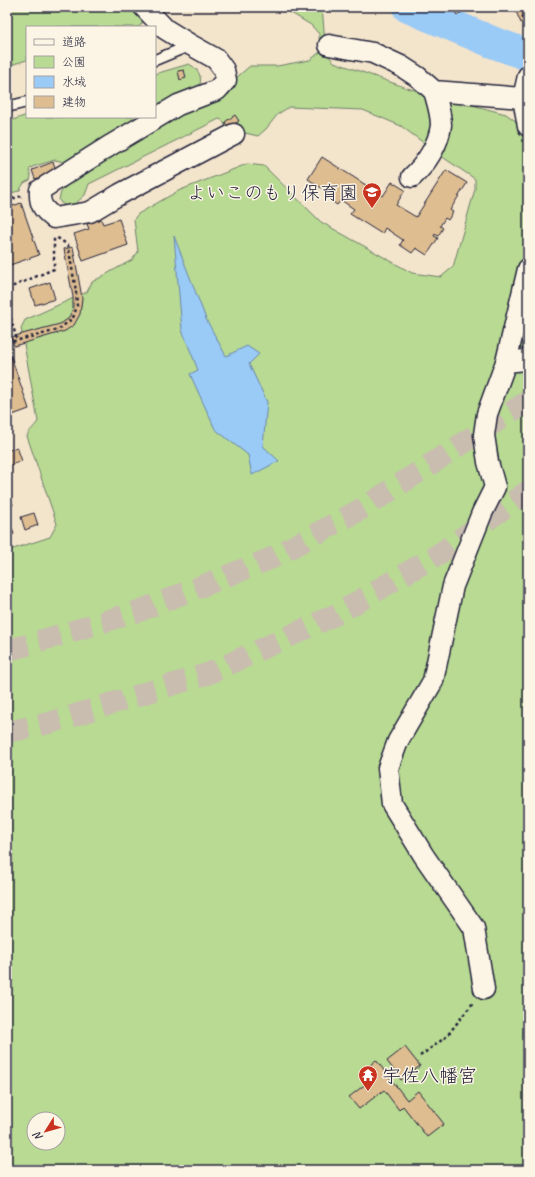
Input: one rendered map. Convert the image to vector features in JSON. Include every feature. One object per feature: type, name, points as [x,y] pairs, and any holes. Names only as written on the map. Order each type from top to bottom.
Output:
[{"type":"street","points":[[144,7],[164,29],[216,59],[224,70],[226,80],[217,90],[178,105],[40,190],[39,199],[54,227],[90,212],[120,194],[234,134]]},
{"type":"street","points":[[329,45],[373,53],[418,76],[434,91],[526,114],[528,76]]},
{"type":"street","points":[[412,177],[421,168],[429,156],[436,142],[441,126],[440,110],[434,91]]},
{"type":"street","points":[[484,989],[474,928],[424,856],[392,804],[388,768],[398,741],[433,681],[453,586],[482,513],[495,487],[488,462],[484,435],[488,414],[523,316],[528,269]]},
{"type":"street","points":[[506,362],[525,360],[528,358]]},
{"type":"lane","points":[[156,60],[191,45]]},
{"type":"lane","points":[[7,107],[26,102]]},
{"type":"path","points":[[17,340],[10,316],[8,288],[54,269],[54,227]]},
{"type":"path","points":[[7,343],[58,330],[73,318],[77,306],[76,291],[68,245],[54,227]]},
{"type":"path","points":[[420,1056],[446,1037],[484,989]]},
{"type":"green space","points":[[7,7],[155,7],[140,26],[26,26],[26,60],[7,66]]},
{"type":"green space","points":[[281,7],[322,7],[326,53],[334,62],[407,88],[506,114],[528,130],[528,1170],[7,1170],[7,551],[50,537],[57,524],[27,436],[38,421],[21,328],[25,320],[87,292],[92,282],[132,260],[138,252],[134,219],[138,214],[178,191],[247,164],[264,166],[321,222],[412,273],[441,277],[453,267],[475,189],[475,179],[401,126],[363,110],[289,107],[278,114],[266,129],[258,136],[232,132],[228,130],[222,120],[219,119],[89,184],[85,195],[75,204],[66,206],[59,200],[61,192],[66,186],[143,134],[185,110],[221,99],[229,94],[237,77],[250,66],[277,66],[310,60],[320,52],[319,34],[311,25]]},
{"type":"green space","points":[[189,64],[199,73],[200,85],[156,108],[156,74]]},
{"type":"green space","points":[[26,115],[26,118],[141,118],[69,163],[55,160],[32,167],[29,170],[31,177],[30,180],[24,183],[19,191],[7,194],[7,122]]},
{"type":"water","points":[[174,236],[206,319],[226,356],[247,346],[259,354],[249,364],[267,402],[263,446],[279,461],[252,475],[248,455],[215,429],[190,374],[198,370],[182,330]]},
{"type":"building","points":[[451,7],[463,7],[465,10],[457,15]]},
{"type":"building","points":[[514,7],[528,7],[528,14],[522,16],[524,21],[521,23]]},
{"type":"building","points":[[184,70],[186,78],[180,80],[178,71]]},
{"type":"building","points":[[235,115],[239,121],[228,128],[225,122]]},
{"type":"building","points":[[322,157],[383,196],[392,182],[405,190],[396,205],[416,217],[446,170],[467,183],[450,210],[453,212],[448,220],[445,218],[440,226],[443,228],[438,236],[435,234],[434,236],[438,238],[427,255],[416,248],[412,253],[400,245],[403,240],[385,228],[382,234],[350,214],[354,209],[341,200],[337,205],[326,197],[329,193],[308,179]]},
{"type":"building","points":[[53,162],[57,172],[35,179],[32,170]]},
{"type":"building","points":[[21,203],[39,255],[10,265],[7,256],[7,208]]},
{"type":"building","points":[[101,219],[103,224],[119,219],[128,245],[83,261],[74,234],[89,229],[87,224]]},
{"type":"building","points":[[73,247],[82,298],[80,314],[74,325],[65,331],[14,346],[11,337],[60,324],[68,319],[73,309],[73,297],[64,249]]},
{"type":"building","points":[[50,282],[55,299],[35,305],[30,289]]},
{"type":"building","points":[[526,325],[528,326],[528,347],[524,346],[526,341],[522,339]]},
{"type":"building","points":[[7,345],[29,409],[7,417],[7,402],[10,401],[7,391]]},
{"type":"building","points":[[17,447],[22,461],[7,466],[7,451]]},
{"type":"building","points":[[7,486],[13,505],[7,507]]},
{"type":"building","points":[[34,513],[38,525],[25,530],[21,517]]},
{"type":"building","points":[[12,528],[14,534],[7,537],[7,529]]},
{"type":"building","points":[[405,1047],[420,1066],[401,1080],[387,1061]]},
{"type":"building","points":[[376,1060],[407,1100],[418,1091],[444,1124],[427,1137],[403,1106],[399,1110],[384,1090],[359,1109],[349,1097],[376,1076],[368,1067]]},
{"type":"waterway","points":[[408,7],[492,42],[528,55]]},
{"type":"tunnel","points":[[7,650],[139,611],[272,558],[365,507],[528,401]]},
{"type":"tunnel","points":[[7,732],[49,723],[210,673],[337,614],[442,552],[528,491]]},
{"type":"place","name":"よいこのもり保育園","points":[[372,209]]},
{"type":"place","name":"宇佐八幡宮","points":[[368,1092]]}]
